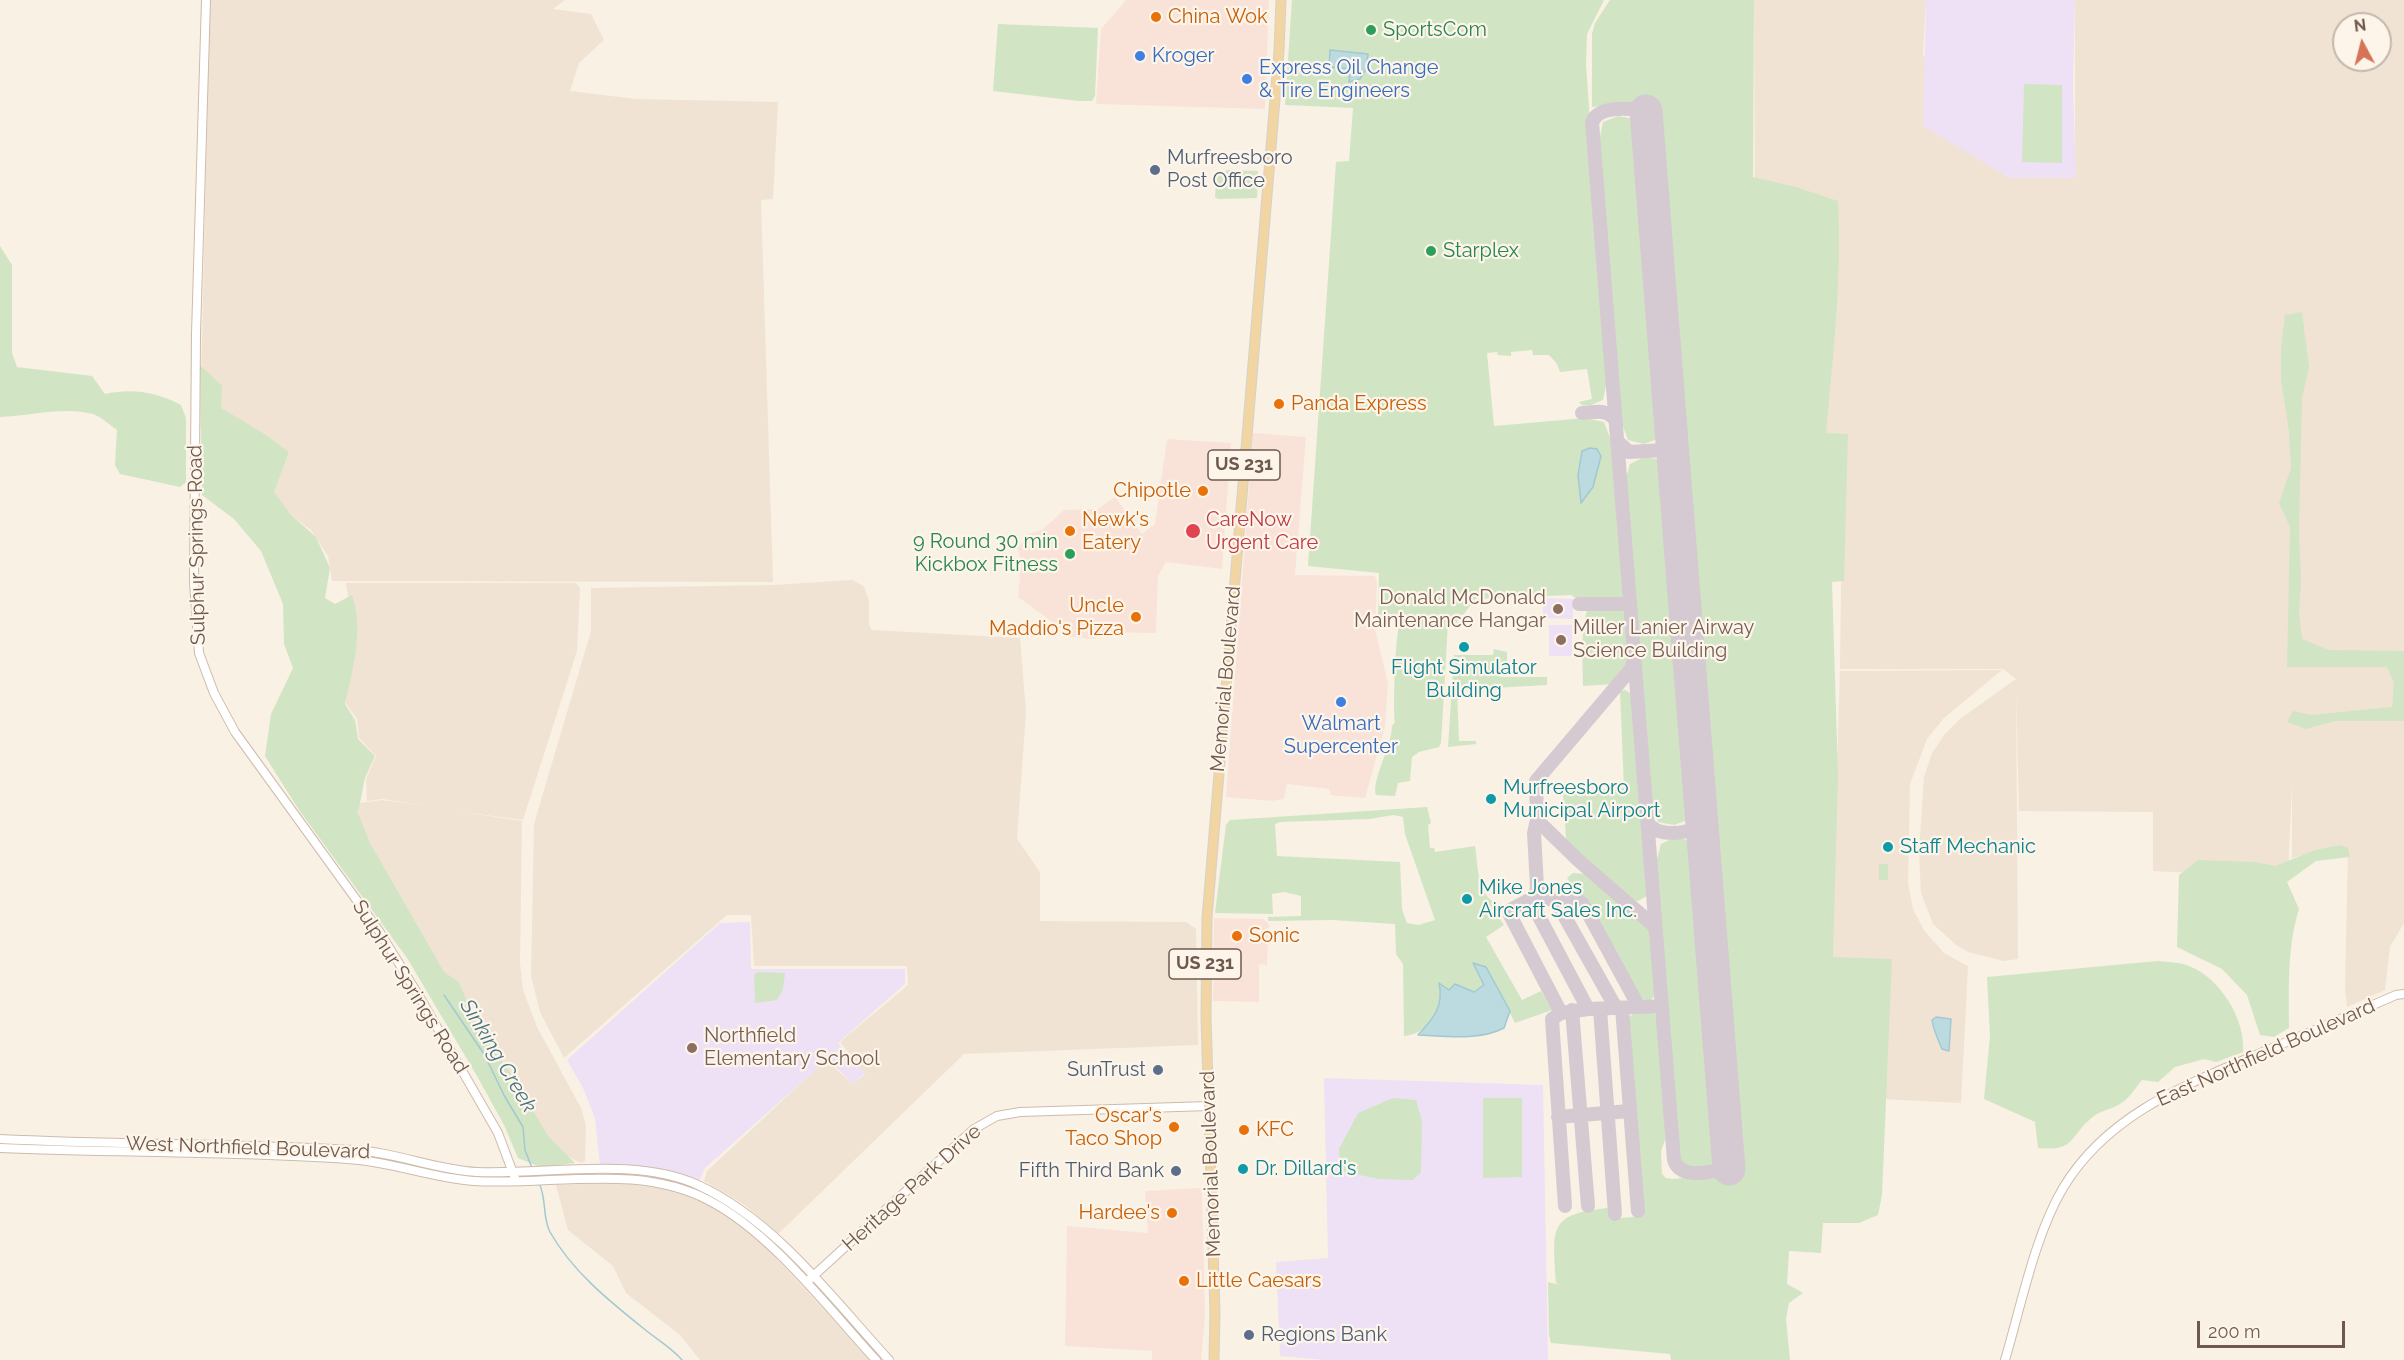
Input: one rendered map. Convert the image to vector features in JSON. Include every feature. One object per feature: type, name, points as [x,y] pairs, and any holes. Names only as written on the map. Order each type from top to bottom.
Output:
[{"type":"main road","name":"Sulphur Springs Road","points":[[206,0],[195,368],[194,583],[199,653],[214,693],[235,732],[379,931],[423,1002],[498,1133],[514,1177]]},
{"type":"main road","name":"Memorial Boulevard","points":[[1214,1360],[1215,1313],[1205,955],[1210,866],[1280,51],[1281,0]]},
{"type":"main road","name":"East Northfield Boulevard","points":[[2005,1360],[2046,1221],[2074,1172],[2101,1140],[2128,1117],[2186,1085],[2400,994],[2404,987]]},
{"type":"main road","name":"Heritage Park Drive","points":[[809,1280],[969,1133],[997,1116],[1020,1112],[1209,1106]]},
{"type":"main road","name":"West Northfield Boulevard","points":[[0,1139],[356,1150],[445,1168],[514,1177]]},
{"type":"main road","name":"West Northfield Boulevard","points":[[0,1148],[347,1158],[375,1161],[451,1178],[546,1176],[631,1179],[685,1190],[708,1199],[749,1226],[845,1312],[890,1360]]},
{"type":"main road","name":"West Northfield Boulevard","points":[[809,1280],[838,1319],[876,1360]]},
{"type":"main road","points":[[838,1319],[845,1312]]},
{"type":"shaded area","points":[[210,0],[565,0],[553,9],[591,14],[604,40],[579,63],[570,91],[636,99],[778,102],[773,199],[761,200],[773,582],[332,581],[328,556],[311,530],[277,505],[272,497],[289,452],[211,435],[200,425]]},
{"type":"shaded area","points":[[1126,0],[1269,0],[1265,109],[1096,104],[1101,29]]},
{"type":"shaded area","points":[[1754,0],[1926,0],[1923,54],[1976,156],[2010,178],[2075,178],[2075,0],[2404,0],[2404,660],[2394,660],[2395,719],[2404,719],[2404,923],[2390,947],[2385,990],[2347,1007],[2345,990],[2348,849],[2340,845],[2292,858],[2292,783],[2288,877],[2153,871],[2153,812],[2019,811],[2016,691],[2018,959],[2004,961],[1968,952],[1956,945],[1933,924],[1921,893],[1919,852],[1924,777],[1932,753],[1945,734],[1960,719],[2016,679],[2003,669],[1840,669],[1843,435],[1825,434],[1755,204]]},
{"type":"shaded area","points":[[1926,0],[2075,0],[2073,85],[2076,178],[2010,178],[1923,126]]},
{"type":"shaded area","points":[[1253,433],[1306,437],[1295,575],[1375,576],[1377,583],[1375,629],[1388,684],[1385,726],[1365,798],[1331,795],[1329,789],[1287,784],[1284,799],[1272,801],[1226,797]]},
{"type":"shaded area","points":[[1167,439],[1231,443],[1222,569],[1166,562],[1158,576],[1156,633],[1099,632],[1095,639],[1063,636],[1062,629],[1018,597],[1021,563],[1018,548],[1028,534],[1042,530],[1064,510],[1098,509],[1115,497],[1142,534],[1155,524]]},
{"type":"shaded area","points":[[852,580],[864,586],[869,602],[869,625],[872,630],[1020,638],[1026,712],[1017,839],[1040,872],[1040,921],[1186,922],[1196,929],[1198,1045],[964,1054],[778,1234],[745,1205],[704,1181],[707,1171],[826,1060],[853,1084],[865,1074],[840,1042],[908,985],[907,966],[754,966],[751,915],[727,915],[564,1058],[540,1012],[531,976],[534,824],[591,631],[591,588],[773,585]]},
{"type":"shaded area","points":[[346,583],[576,583],[580,588],[577,651],[523,820],[455,811],[522,821],[520,963],[523,990],[537,1027],[581,1108],[586,1126],[585,1161],[581,1163],[555,1150],[441,975],[358,821],[359,803],[382,800],[429,806],[382,799],[367,801],[366,779],[376,756],[359,738],[357,719],[346,704],[349,604]]},
{"type":"shaded area","name":"Donald McDonald Maintenance Hangar","points":[[1543,598],[1573,599],[1573,619],[1543,618]]},
{"type":"shaded area","name":"Miller Lanier Airway Science Building","points":[[1549,625],[1572,625],[1572,656],[1549,656]]},
{"type":"shaded area","points":[[2002,670],[1944,718],[1927,739],[1910,784],[1908,883],[1913,909],[1924,930],[1944,953],[1968,966],[1961,1103],[1883,1099],[1831,960],[1840,671]]},
{"type":"shaded area","points":[[1214,918],[1263,919],[1269,924],[1267,965],[1259,964],[1259,1002],[1213,1001]]},
{"type":"shaded area","points":[[750,922],[751,969],[905,969],[905,984],[838,1043],[865,1073],[853,1084],[828,1059],[704,1169],[700,1180],[656,1168],[600,1165],[595,1118],[583,1088],[567,1060],[720,923]]},
{"type":"shaded area","points":[[1324,1078],[1543,1085],[1548,1360],[1324,1360],[1280,1356],[1276,1262],[1328,1258]]},
{"type":"shaded area","points":[[615,1183],[655,1186],[682,1192],[711,1205],[743,1227],[767,1248],[871,1360],[700,1360],[680,1335],[626,1293],[613,1266],[568,1230],[556,1185]]},
{"type":"shaded area","points":[[1200,1188],[1202,1190],[1205,1315],[1201,1360],[1152,1360],[1152,1351],[1065,1346],[1067,1226],[1148,1233],[1145,1191]]},
{"type":"green space","points":[[1292,0],[1604,0],[1587,34],[1586,65],[1608,377],[1603,400],[1591,405],[1582,405],[1579,402],[1592,399],[1587,369],[1560,372],[1557,364],[1549,355],[1533,355],[1532,350],[1511,352],[1511,356],[1498,355],[1497,352],[1487,353],[1494,426],[1585,418],[1604,422],[1613,446],[1625,592],[1621,599],[1577,599],[1571,595],[1475,599],[1464,614],[1458,616],[1457,623],[1448,622],[1441,743],[1439,747],[1419,752],[1412,757],[1410,781],[1398,783],[1395,796],[1376,795],[1375,789],[1395,722],[1396,652],[1401,620],[1378,619],[1379,573],[1308,566],[1336,162],[1349,161],[1353,108],[1285,105]]},
{"type":"green space","points":[[1610,0],[1754,0],[1753,177],[1796,187],[1838,201],[1838,288],[1826,433],[1848,434],[1844,581],[1832,582],[1838,775],[1833,957],[1892,959],[1882,1195],[1878,1215],[1859,1223],[1823,1223],[1821,1253],[1789,1251],[1787,1284],[1803,1293],[1789,1303],[1786,1319],[1790,1360],[1671,1360],[1670,1354],[1551,1343],[1549,1335],[1548,1282],[1560,1285],[1556,1283],[1554,1249],[1558,1228],[1564,1220],[1588,1211],[1608,1208],[1611,1219],[1643,1216],[1627,1019],[1637,1011],[1653,1013],[1659,1022],[1668,1132],[1661,1151],[1662,1174],[1666,1178],[1673,1179],[1742,1172],[1656,103],[1592,107],[1592,34],[1595,23]]},
{"type":"green space","points":[[998,24],[1098,28],[1095,96],[1092,101],[993,91]]},
{"type":"green space","points":[[2024,84],[2062,85],[2062,163],[2022,162]]},
{"type":"green space","points":[[1618,116],[1635,119],[1660,438],[1644,444],[1628,440],[1620,418],[1598,146],[1603,122]]},
{"type":"green space","points":[[1217,170],[1221,174],[1227,170],[1258,171],[1257,198],[1218,199],[1215,197]]},
{"type":"green space","points":[[0,246],[12,265],[12,353],[17,367],[92,376],[105,394],[125,391],[144,392],[181,405],[186,418],[186,482],[180,487],[120,474],[115,465],[117,430],[93,414],[58,411],[0,417]]},
{"type":"green space","points":[[2302,312],[2309,367],[2302,398],[2299,613],[2302,639],[2329,650],[2404,651],[2404,721],[2335,721],[2306,729],[2287,722],[2293,711],[2311,715],[2392,707],[2394,683],[2387,667],[2287,667],[2290,527],[2279,503],[2291,468],[2289,432],[2281,379],[2281,347],[2285,315]]},
{"type":"green space","points":[[200,365],[222,386],[221,408],[263,433],[289,452],[274,492],[291,515],[316,537],[330,568],[325,598],[335,604],[352,595],[357,635],[354,663],[345,704],[355,720],[358,739],[375,756],[365,778],[358,813],[370,843],[444,972],[459,982],[477,1027],[514,1078],[548,1136],[575,1163],[540,1167],[518,1158],[504,1125],[477,1076],[407,958],[299,810],[265,756],[271,714],[293,668],[284,644],[283,604],[261,551],[234,519],[202,495]]},
{"type":"green space","points":[[1644,457],[1662,460],[1690,819],[1674,825],[1658,822],[1649,790],[1630,529],[1629,540],[1624,486],[1630,464]]},
{"type":"green space","points":[[1589,608],[1617,608],[1625,611],[1629,662],[1612,684],[1583,686],[1583,633]]},
{"type":"green space","points":[[1494,649],[1507,652],[1507,662],[1500,663],[1500,677],[1547,677],[1547,685],[1457,690],[1459,741],[1476,741],[1476,744],[1448,747],[1454,655],[1493,655]]},
{"type":"green space","points":[[1625,690],[1632,694],[1633,702],[1649,890],[1647,896],[1638,901],[1631,900],[1588,864],[1566,839],[1563,793],[1624,788],[1620,691]]},
{"type":"green space","points":[[1427,807],[1431,823],[1428,825],[1430,848],[1434,848],[1435,852],[1475,846],[1483,889],[1492,901],[1500,904],[1500,919],[1504,925],[1486,937],[1522,1000],[1541,991],[1552,1010],[1515,1023],[1486,967],[1474,964],[1484,985],[1474,992],[1455,984],[1449,990],[1440,983],[1440,1001],[1434,1018],[1422,1030],[1404,1036],[1403,964],[1396,954],[1395,924],[1332,920],[1268,921],[1268,917],[1301,916],[1301,896],[1284,892],[1272,894],[1273,914],[1215,913],[1226,825],[1230,820]],"holes":[[[1393,815],[1403,817],[1405,834],[1435,920],[1419,925],[1407,923],[1402,909],[1400,862],[1277,856],[1275,824],[1280,822],[1370,819]]]},
{"type":"green space","points":[[1675,837],[1692,841],[1717,1159],[1711,1166],[1691,1169],[1679,1161],[1655,867],[1661,844]]},
{"type":"green space","points":[[2340,845],[2348,848],[2350,857],[2316,861],[2287,882],[2299,909],[2292,938],[2289,1028],[2274,1037],[2260,1035],[2247,995],[2222,969],[2177,947],[2179,875],[2198,860],[2255,862],[2275,866],[2315,850]]},
{"type":"green space","points":[[1879,864],[1888,864],[1888,880],[1879,880]]},
{"type":"green space","points":[[1573,873],[1587,874],[1651,931],[1657,993],[1649,1002],[1639,997],[1586,899],[1570,897],[1566,892],[1573,888],[1567,878]]},
{"type":"green space","points":[[2157,961],[2189,966],[2211,979],[2235,1013],[2243,1039],[2243,1052],[2216,1062],[2204,1059],[2175,1067],[2158,1082],[2142,1080],[2123,1102],[2094,1116],[2066,1145],[2051,1149],[2038,1148],[2035,1122],[1984,1099],[1990,1036],[1987,977]]},
{"type":"green space","points":[[758,972],[785,973],[783,989],[777,1000],[755,1003],[754,975]]},
{"type":"green space","points":[[1393,1098],[1416,1100],[1422,1121],[1421,1172],[1413,1180],[1379,1179],[1340,1171],[1339,1149],[1358,1113]]},
{"type":"green space","points":[[1483,1098],[1522,1098],[1522,1177],[1483,1178]]},
{"type":"water","points":[[1330,50],[1368,54],[1366,69],[1360,79],[1349,82],[1350,69],[1329,67]]},
{"type":"water","points":[[1590,448],[1597,449],[1601,456],[1593,487],[1581,503],[1578,475],[1582,451]]},
{"type":"water","points":[[1473,963],[1486,967],[1510,1011],[1504,1028],[1473,1036],[1418,1035],[1429,1023],[1439,1005],[1439,983],[1449,990],[1455,984],[1474,992],[1484,985]]},
{"type":"water","points":[[1936,1017],[1951,1019],[1949,1051],[1942,1049],[1936,1035],[1932,1020]]},
{"type":"waterway","name":"Sinking Creek","points":[[444,995],[484,1054],[523,1127],[525,1150],[532,1168]]},
{"type":"waterway","name":"Sinking Creek","points":[[539,1183],[550,1232],[569,1260],[604,1296],[682,1360]]},
{"type":"taxiway","points":[[1646,111],[1608,110],[1592,122],[1674,1160],[1683,1171],[1690,1173],[1729,1169]]},
{"type":"taxiway","points":[[1582,413],[1605,412],[1616,421]]},
{"type":"taxiway","points":[[1661,449],[1669,443],[1671,434]]},
{"type":"taxiway","points":[[1617,441],[1629,452],[1665,450],[1673,462]]},
{"type":"taxiway","points":[[1579,604],[1626,604],[1630,606]]},
{"type":"taxiway","points":[[1634,661],[1631,669],[1536,781],[1537,820],[1656,930]]},
{"type":"taxiway","points":[[1647,821],[1656,830],[1678,833],[1697,826],[1700,812]]},
{"type":"taxiway","points":[[1537,820],[1534,833],[1537,887]]},
{"type":"taxiway","points":[[1588,1009],[1561,1013],[1510,915],[1512,909],[1535,897],[1537,887],[1549,899],[1556,901],[1616,1008]]},
{"type":"taxiway","points":[[1535,897],[1534,907],[1588,1009],[1662,1006]]},
{"type":"taxiway","points":[[1556,901],[1579,901],[1583,904],[1639,1007]]},
{"type":"taxiway","points":[[1622,1008],[1638,1211]]},
{"type":"taxiway","points":[[1600,1009],[1615,1214]]},
{"type":"taxiway","points":[[1572,1010],[1588,1206]]},
{"type":"taxiway","points":[[1561,1013],[1552,1019],[1565,1206]]},
{"type":"taxiway","points":[[1558,1117],[1629,1111]]},
{"type":"runway","points":[[1646,111],[1729,1169]]},
{"type":"place","name":"China Wok","points":[[1156,17]]},
{"type":"place","name":"SportsCom","points":[[1371,30]]},
{"type":"place","name":"Kroger","points":[[1140,56]]},
{"type":"place","name":"Express Oil Change & Tire Engineers","points":[[1247,79]]},
{"type":"place","name":"Murfreesboro Post Office","points":[[1155,170]]},
{"type":"place","name":"Starplex","points":[[1431,251]]},
{"type":"place","name":"Panda Express","points":[[1279,404]]},
{"type":"place","name":"Chipotle","points":[[1203,491]]},
{"type":"place","name":"Newk's Eatery","points":[[1070,531]]},
{"type":"place","name":"CareNow Urgent Care","points":[[1193,531]]},
{"type":"place","name":"9 Round 30 min Kickbox Fitness","points":[[1070,554]]},
{"type":"place","name":"Donald McDonald Maintenance Hangar","points":[[1558,609]]},
{"type":"place","name":"Uncle Maddio's Pizza","points":[[1136,617]]},
{"type":"place","name":"Miller Lanier Airway Science Building","points":[[1561,640]]},
{"type":"place","name":"Flight Simulator Building","points":[[1464,647]]},
{"type":"place","name":"Walmart Supercenter","points":[[1341,702]]},
{"type":"place","name":"Murfreesboro Municipal Airport","points":[[1491,799]]},
{"type":"place","name":"Staff Mechanic","points":[[1888,847]]},
{"type":"place","name":"Mike Jones Aircraft Sales Inc.","points":[[1467,899]]},
{"type":"place","name":"Sonic","points":[[1237,936]]},
{"type":"place","name":"Northfield Elementary School","points":[[692,1048]]},
{"type":"place","name":"SunTrust","points":[[1158,1070]]},
{"type":"place","name":"Oscar's Taco Shop","points":[[1174,1127]]},
{"type":"place","name":"KFC","points":[[1244,1130]]},
{"type":"place","name":"Dr. Dillard's","points":[[1243,1169]]},
{"type":"place","name":"Fifth Third Bank","points":[[1176,1171]]},
{"type":"place","name":"Hardee's","points":[[1172,1213]]},
{"type":"place","name":"Little Caesars","points":[[1184,1281]]},
{"type":"place","name":"Regions Bank","points":[[1249,1335]]}]
